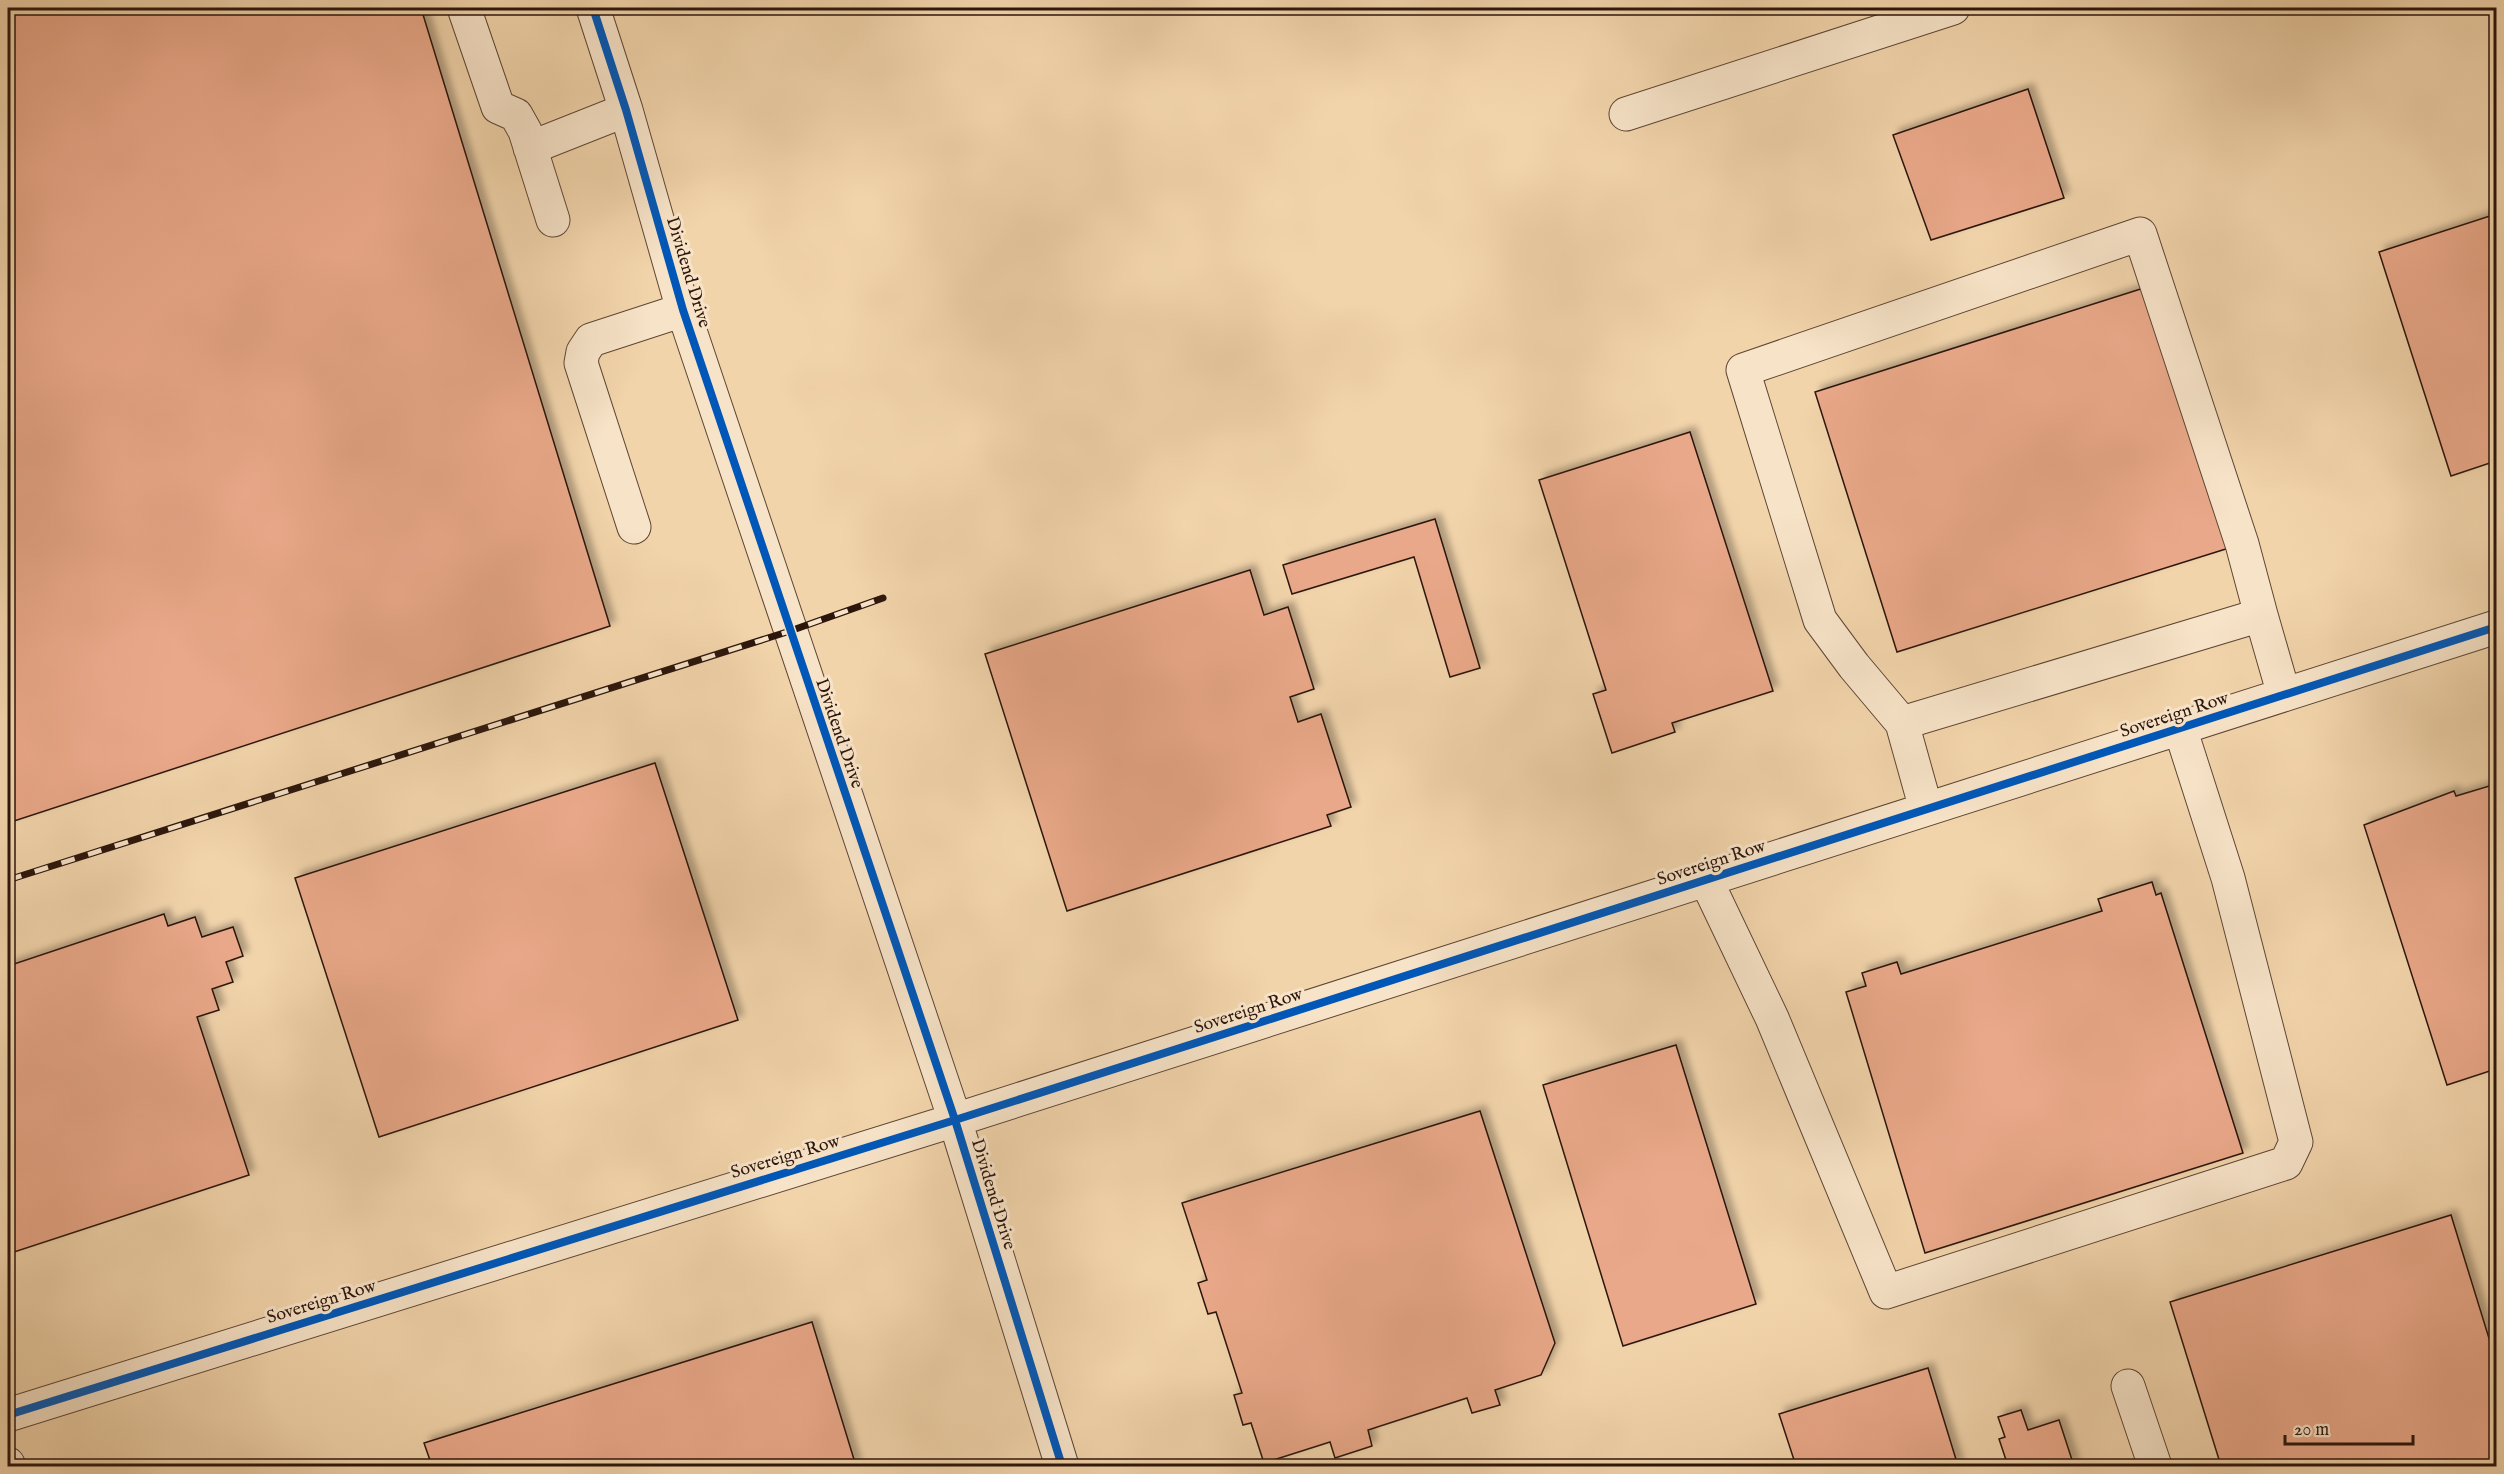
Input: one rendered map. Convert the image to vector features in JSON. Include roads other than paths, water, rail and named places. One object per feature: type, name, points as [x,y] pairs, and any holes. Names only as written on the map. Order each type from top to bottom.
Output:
[{"type":"street","points":[[464,8],[498,107],[516,115],[530,148],[553,220]]},
{"type":"street","name":"Dividend Drive","points":[[593,8],[626,111],[683,310],[955,1120],[1062,1467]]},
{"type":"street","points":[[1626,114],[1953,8]]},
{"type":"street","points":[[530,148],[626,111]]},
{"type":"street","points":[[1926,810],[1902,723],[1854,666],[1820,620],[1743,370],[2140,234],[2242,544],[2283,695]]},
{"type":"street","points":[[634,527],[581,363],[583,352],[591,340],[683,310]]},
{"type":"street","points":[[1902,723],[2261,615]]},
{"type":"street","name":"Sovereign Row","points":[[8,1415],[955,1120],[2496,627]]},
{"type":"street","points":[[1706,880],[1772,1018],[1887,1292],[2286,1163],[2296,1142],[2228,878],[2180,728]]},
{"type":"street","points":[[2128,1386],[2155,1467]]},
{"type":"railway","points":[[8,880],[790,631],[883,598]]}]
